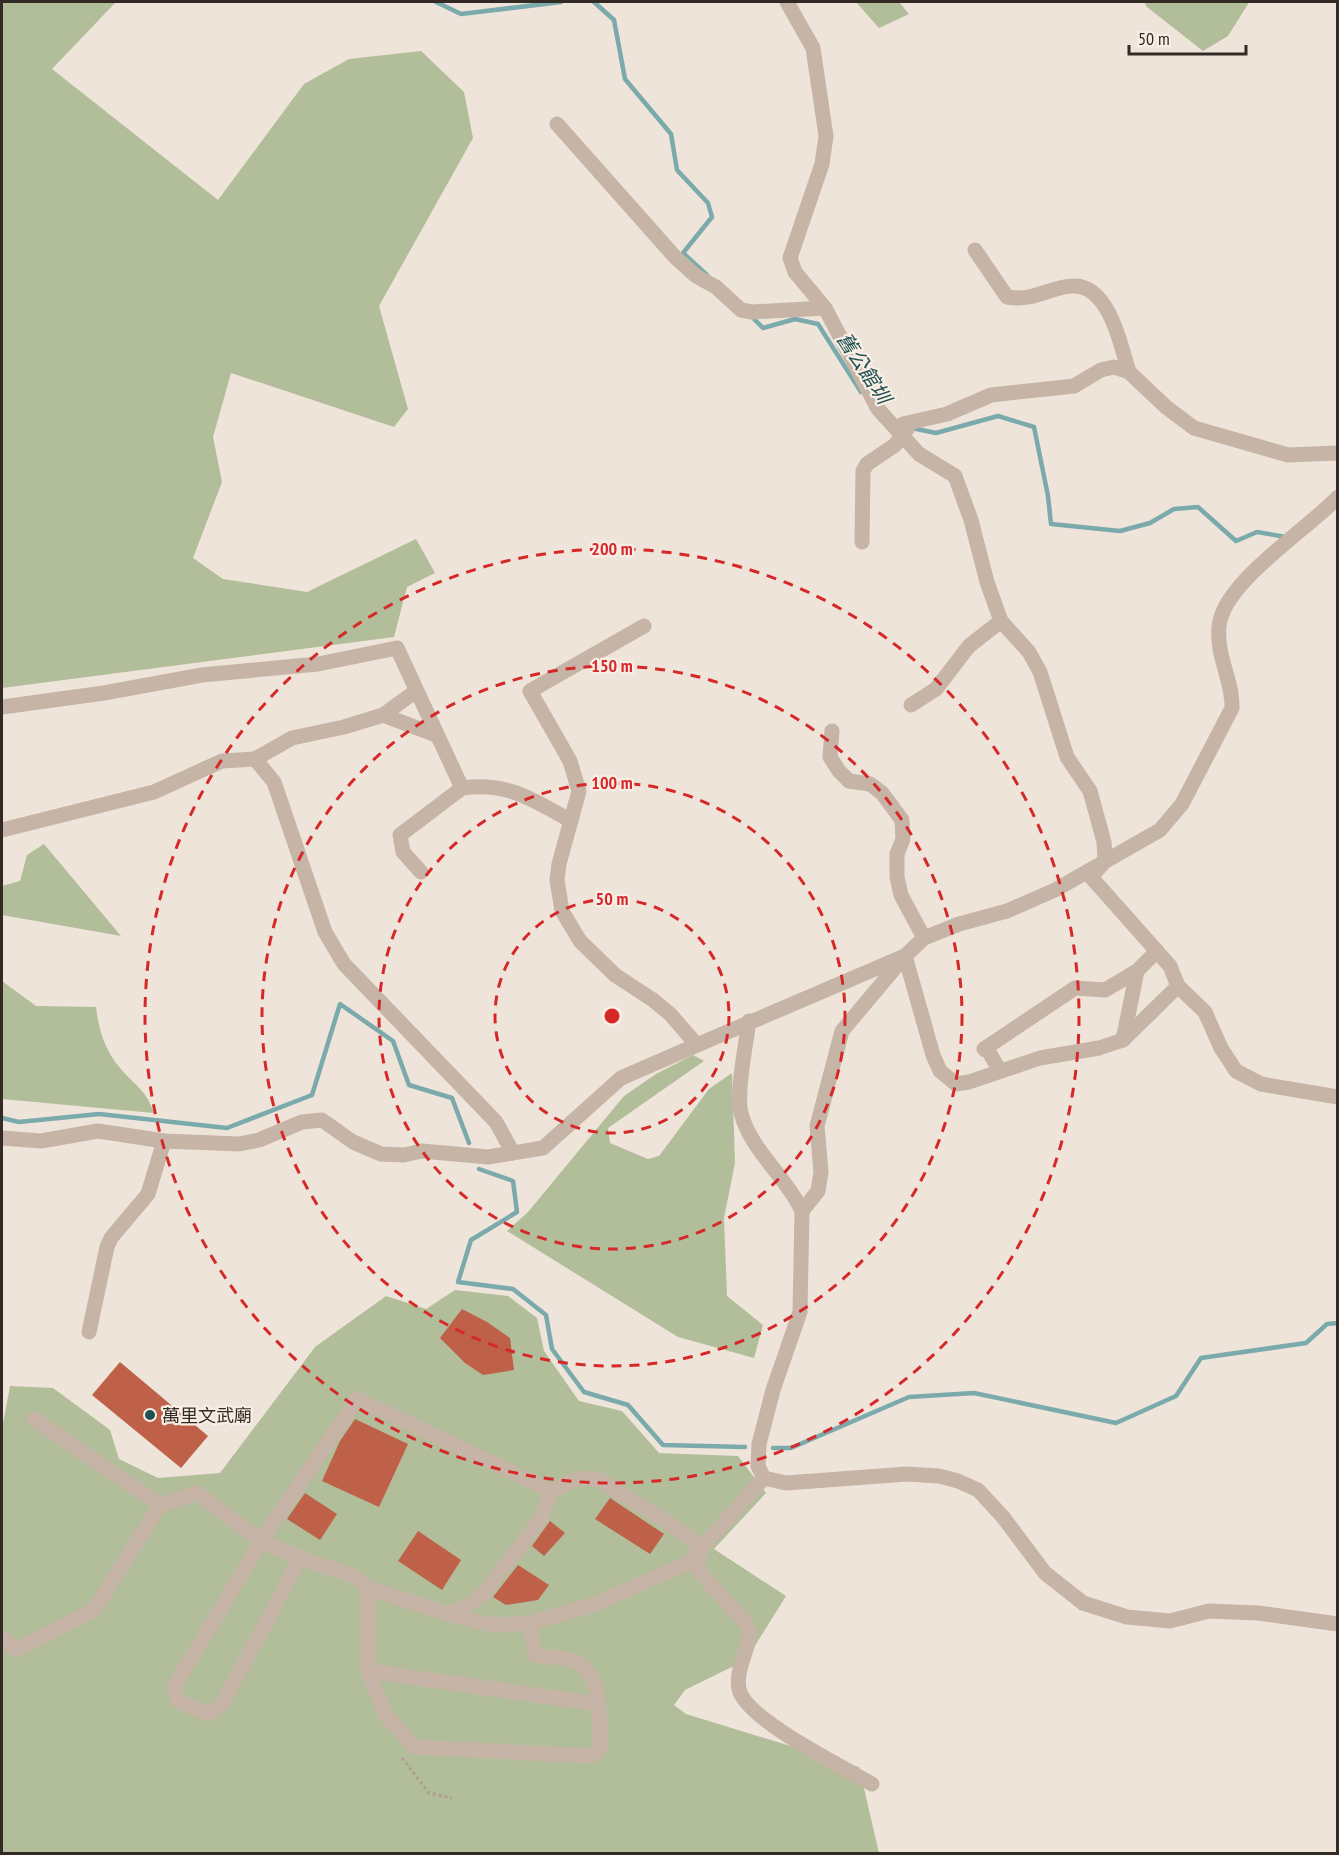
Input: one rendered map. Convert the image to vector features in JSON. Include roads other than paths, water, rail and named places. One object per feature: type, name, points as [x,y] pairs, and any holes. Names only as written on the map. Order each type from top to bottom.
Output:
[{"type":"street","points":[[787,2],[813,48],[826,136],[822,164],[790,258],[795,273],[825,308],[878,409],[919,454],[955,476],[971,520],[987,582],[1001,621],[1029,652],[1040,672],[1067,757],[1090,791],[1104,842],[1105,861],[1091,877],[1170,966],[1178,986],[1205,1012],[1221,1048],[1236,1071],[1261,1084],[1338,1097]]},
{"type":"street","points":[[557,124],[649,231],[696,276],[716,287],[741,310],[752,312],[825,308]]},
{"type":"street","points":[[975,250],[1007,297],[1022,300],[1076,286],[1090,292],[1110,310],[1129,372]]},
{"type":"street","points":[[862,542],[863,471],[867,464],[895,445],[908,428],[903,424],[947,414],[991,395],[1074,387],[1101,370],[1114,367],[1129,372],[1166,407],[1194,428],[1288,455],[1338,453]]},
{"type":"street","points":[[802,1211],[818,1191],[820,1172],[817,1126],[843,1031],[905,956],[924,938],[959,924],[1007,911],[1055,890],[1160,830],[1182,804],[1232,708],[1233,692],[1223,665],[1218,629],[1222,608],[1249,576],[1338,497]]},
{"type":"street","points":[[911,705],[936,689],[969,646],[1001,621]]},
{"type":"street","points":[[644,626],[530,691],[570,761],[579,791],[557,880],[562,911],[580,941],[615,975],[670,1014],[697,1045]]},
{"type":"street","points":[[2,707],[104,693],[202,675],[318,663],[397,648],[462,788]]},
{"type":"street","points":[[2,830],[154,792],[222,761],[255,759],[292,738],[344,728],[383,715],[416,691]]},
{"type":"street","points":[[383,715],[436,735]]},
{"type":"street","points":[[832,731],[830,757],[839,771],[849,781],[870,784],[882,793],[902,819],[903,839],[897,854],[897,877],[901,895],[924,938]]},
{"type":"street","points":[[255,759],[274,782],[325,932],[344,964],[496,1122],[513,1153]]},
{"type":"street","points":[[421,872],[402,852],[400,835],[462,788],[486,785],[526,795],[571,821]]},
{"type":"street","points":[[1000,1071],[989,1052],[984,1049],[1075,987],[1105,990],[1137,971],[1156,951]]},
{"type":"street","points":[[2,1138],[41,1141],[98,1131],[164,1141],[239,1144],[259,1140],[303,1122],[322,1120],[353,1142],[381,1154],[422,1151],[488,1157],[543,1148],[621,1078],[749,1021],[905,956]]},
{"type":"street","points":[[905,956],[933,1055],[940,1071],[956,1084],[969,1082],[1040,1058],[1123,1040],[1178,986]]},
{"type":"street","points":[[1123,1040],[1137,971]]},
{"type":"street","points":[[749,1021],[740,1111],[749,1133],[796,1197],[802,1211],[800,1312],[773,1390],[759,1444],[758,1466],[764,1478]]},
{"type":"street","points":[[89,1332],[107,1247],[111,1238],[148,1194],[164,1141]]},
{"type":"street","points":[[301,1557],[222,1704],[208,1714],[178,1701],[174,1687],[261,1541],[357,1399],[552,1491]]},
{"type":"street","points":[[34,1419],[160,1505]]},
{"type":"street","points":[[764,1478],[786,1483],[908,1474],[939,1476],[958,1481],[978,1490],[1045,1573],[1083,1603],[1127,1617],[1170,1621],[1209,1611],[1257,1613],[1338,1624]]},
{"type":"street","points":[[448,1614],[466,1606],[484,1593],[540,1520],[552,1491],[579,1478],[599,1480],[678,1530],[700,1548]]},
{"type":"street","points":[[2,1638],[16,1650],[94,1610],[160,1505],[197,1493],[261,1541],[356,1578],[368,1588],[448,1614],[492,1625],[530,1623],[595,1604],[688,1563],[764,1478]]},
{"type":"street","points":[[700,1548],[698,1570],[743,1620],[750,1631],[738,1682],[742,1698],[768,1724],[872,1784]]},
{"type":"street","points":[[368,1588],[368,1671],[385,1714],[414,1748],[592,1756],[600,1748],[598,1704],[593,1681],[578,1663],[535,1655],[530,1623]]},
{"type":"street","points":[[368,1671],[598,1704]]},
{"type":"waterway","name":"舊公館圳","points":[[436,2],[461,14],[561,2]]},
{"type":"waterway","name":"舊公館圳","points":[[594,2],[614,20],[625,79],[671,134],[677,170],[708,203],[712,217],[683,253],[707,275]]},
{"type":"waterway","name":"舊公館圳","points":[[751,316],[763,328],[795,319],[818,324],[861,392]]},
{"type":"waterway","name":"舊公館圳","points":[[912,428],[936,433],[998,416],[1034,427],[1048,496],[1051,524],[1120,531],[1150,523],[1174,509],[1198,507],[1236,541],[1257,532],[1286,537]]},
{"type":"waterway","points":[[2,1118],[19,1122],[99,1114],[227,1128],[312,1095],[340,1004],[393,1041],[409,1085],[452,1098],[469,1143]]},
{"type":"waterway","points":[[479,1169],[513,1181],[517,1212],[471,1240],[458,1282],[513,1289],[546,1315],[552,1349],[584,1392],[628,1405],[663,1445],[745,1447]]},
{"type":"waterway","points":[[773,1448],[791,1448],[909,1397],[974,1393],[1116,1423],[1176,1396],[1201,1358],[1306,1343],[1327,1324],[1338,1323]]},
{"type":"place","name":"萬里文武廟","points":[[150,1415]]}]
